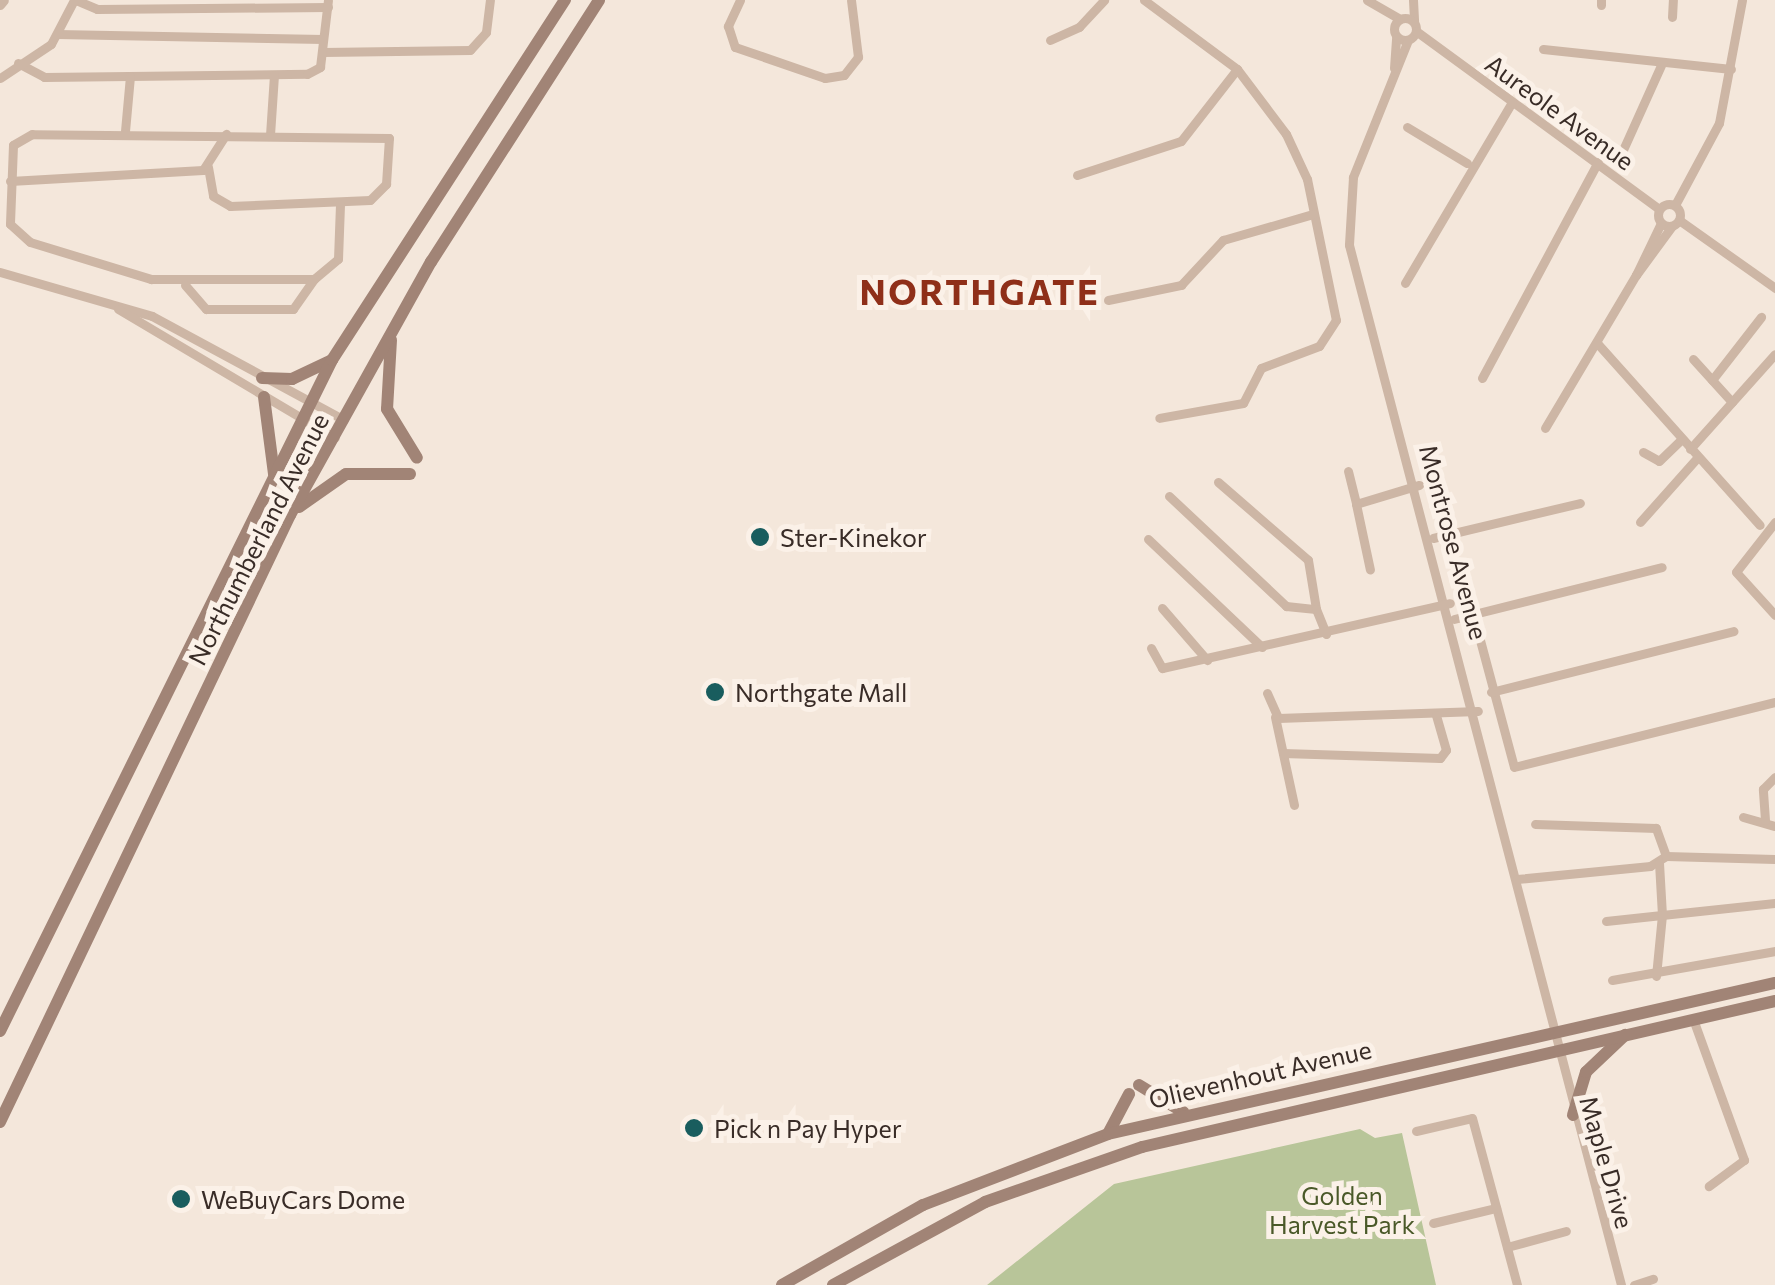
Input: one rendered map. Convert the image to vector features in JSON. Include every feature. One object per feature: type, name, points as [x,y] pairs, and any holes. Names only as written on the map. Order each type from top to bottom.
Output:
[{"type":"main road","name":"Northumberland Avenue","points":[[0,1032],[332,360],[565,0]]},
{"type":"main road","name":"Northumberland Avenue","points":[[0,1122],[290,515],[394,323],[599,0]]},
{"type":"main road","points":[[394,323],[383,391],[417,458]]},
{"type":"main road","points":[[262,378],[292,379],[332,360]]},
{"type":"main road","points":[[264,397],[274,476]]},
{"type":"main road","points":[[290,515],[346,474],[410,474]]},
{"type":"main road","name":"Olievenhout Avenue","points":[[782,1285],[924,1206],[1108,1134],[1183,1113],[1775,984]]},
{"type":"main road","name":"Olievenhout Avenue","points":[[833,1285],[1035,1180],[1266,1114],[1775,1002]]},
{"type":"main road","points":[[1573,1115],[1586,1072],[1626,1034]]},
{"type":"main road","points":[[1108,1134],[1134,1090],[1183,1113]]},
{"type":"street","points":[[0,78],[18,63],[57,34],[75,0],[135,4],[328,4],[324,52],[316,72],[38,76],[18,63]]},
{"type":"street","points":[[324,52],[470,50],[486,32],[490,0]]},
{"type":"street","points":[[740,0],[728,26],[740,52],[835,78],[861,49],[851,0]]},
{"type":"street","points":[[1050,40],[1080,27],[1104,0]]},
{"type":"street","points":[[1144,0],[1236,69],[1301,159],[1336,320],[1320,346],[1261,368],[1243,402],[1159,418]]},
{"type":"street","name":"Aureole Avenue","points":[[1367,0],[1659,209]]},
{"type":"street","name":"Montrose Avenue","points":[[1413,0],[1394,70],[1353,177],[1347,232],[1478,711],[1550,1031]]},
{"type":"street","points":[[1672,18],[1673,0]]},
{"type":"street","points":[[1545,428],[1671,223],[1676,205],[1704,159],[1731,69],[1742,0]]},
{"type":"street","points":[[57,34],[324,39]]},
{"type":"street","points":[[1543,49],[1731,69]]},
{"type":"street","points":[[1622,152],[1662,63]]},
{"type":"street","points":[[1077,174],[1181,141],[1236,69]]},
{"type":"street","points":[[270,135],[274,75]]},
{"type":"street","points":[[125,132],[130,76]]},
{"type":"street","points":[[1404,283],[1467,163],[1512,102]]},
{"type":"street","points":[[1407,127],[1467,163]]},
{"type":"street","points":[[0,142],[13,146],[32,134],[125,132],[226,134],[270,135],[388,138],[380,192],[340,204],[220,203],[208,167],[226,134]]},
{"type":"street","points":[[13,146],[10,224],[30,242],[185,285],[314,279]]},
{"type":"street","points":[[1482,378],[1598,162]]},
{"type":"street","points":[[10,181],[208,167]]},
{"type":"street","points":[[185,285],[206,308],[276,309],[307,299],[314,279],[338,259],[340,204]]},
{"type":"street","points":[[1676,205],[1659,209],[1671,223],[1775,288]]},
{"type":"street","points":[[1108,300],[1181,285],[1223,240],[1314,214]]},
{"type":"street","points":[[3,270],[164,322],[344,420]]},
{"type":"street","points":[[110,305],[335,438]]},
{"type":"street","points":[[1712,380],[1761,317]]},
{"type":"street","points":[[1598,343],[1760,525]]},
{"type":"street","points":[[1640,522],[1732,402],[1775,354]]},
{"type":"street","points":[[1694,359],[1732,402]]},
{"type":"street","points":[[1642,452],[1659,461],[1682,440]]},
{"type":"street","points":[[1348,470],[1370,570]]},
{"type":"street","points":[[1218,482],[1308,560],[1316,609],[1326,634]]},
{"type":"street","points":[[1356,504],[1419,485]]},
{"type":"street","points":[[1169,496],[1286,606],[1316,609]]},
{"type":"street","points":[[1433,538],[1580,503]]},
{"type":"street","points":[[1775,522],[1736,572],[1775,615]]},
{"type":"street","points":[[1148,538],[1262,648]]},
{"type":"street","points":[[1454,619],[1662,567]]},
{"type":"street","points":[[1150,648],[1162,668],[1450,603]]},
{"type":"street","points":[[1162,608],[1207,660]]},
{"type":"street","points":[[1473,614],[1508,760],[1518,768],[1775,702]]},
{"type":"street","points":[[1491,692],[1733,631]]},
{"type":"street","points":[[1267,693],[1294,805]]},
{"type":"street","points":[[1274,717],[1478,711]]},
{"type":"street","points":[[1283,753],[1440,758],[1446,750],[1436,715]]},
{"type":"street","points":[[1765,820],[1764,789],[1775,777]]},
{"type":"street","points":[[1743,817],[1765,820],[1775,826]]},
{"type":"street","points":[[1535,824],[1656,828],[1662,859],[1656,976]]},
{"type":"street","points":[[1517,879],[1662,859],[1775,859]]},
{"type":"street","points":[[1606,922],[1775,903]]},
{"type":"street","points":[[1612,980],[1656,976],[1775,951]]},
{"type":"street","points":[[1693,1019],[1744,1160],[1709,1186]]},
{"type":"street","name":"Maple Drive","points":[[1550,1031],[1621,1285]]},
{"type":"street","points":[[1416,1131],[1472,1118],[1517,1285]]},
{"type":"street","points":[[1433,1223],[1496,1208]]},
{"type":"street","points":[[1506,1247],[1566,1231]]},
{"type":"street","points":[[1634,1285],[1653,1279]]},
{"type":"green space","name":"Golden Harvest Park","points":[[1360,1129],[1375,1138],[1402,1133],[1436,1285],[987,1285],[1114,1184]]},
{"type":"place","name":"Ster-Kinekor","points":[[760,537]]},
{"type":"place","name":"Northgate Mall","points":[[715,692]]},
{"type":"place","name":"Pick n Pay Hyper","points":[[694,1128]]},
{"type":"place","name":"WeBuyCars Dome","points":[[181,1199]]},
{"type":"district","name":"NORTHGATE","points":[[980,291]]}]
